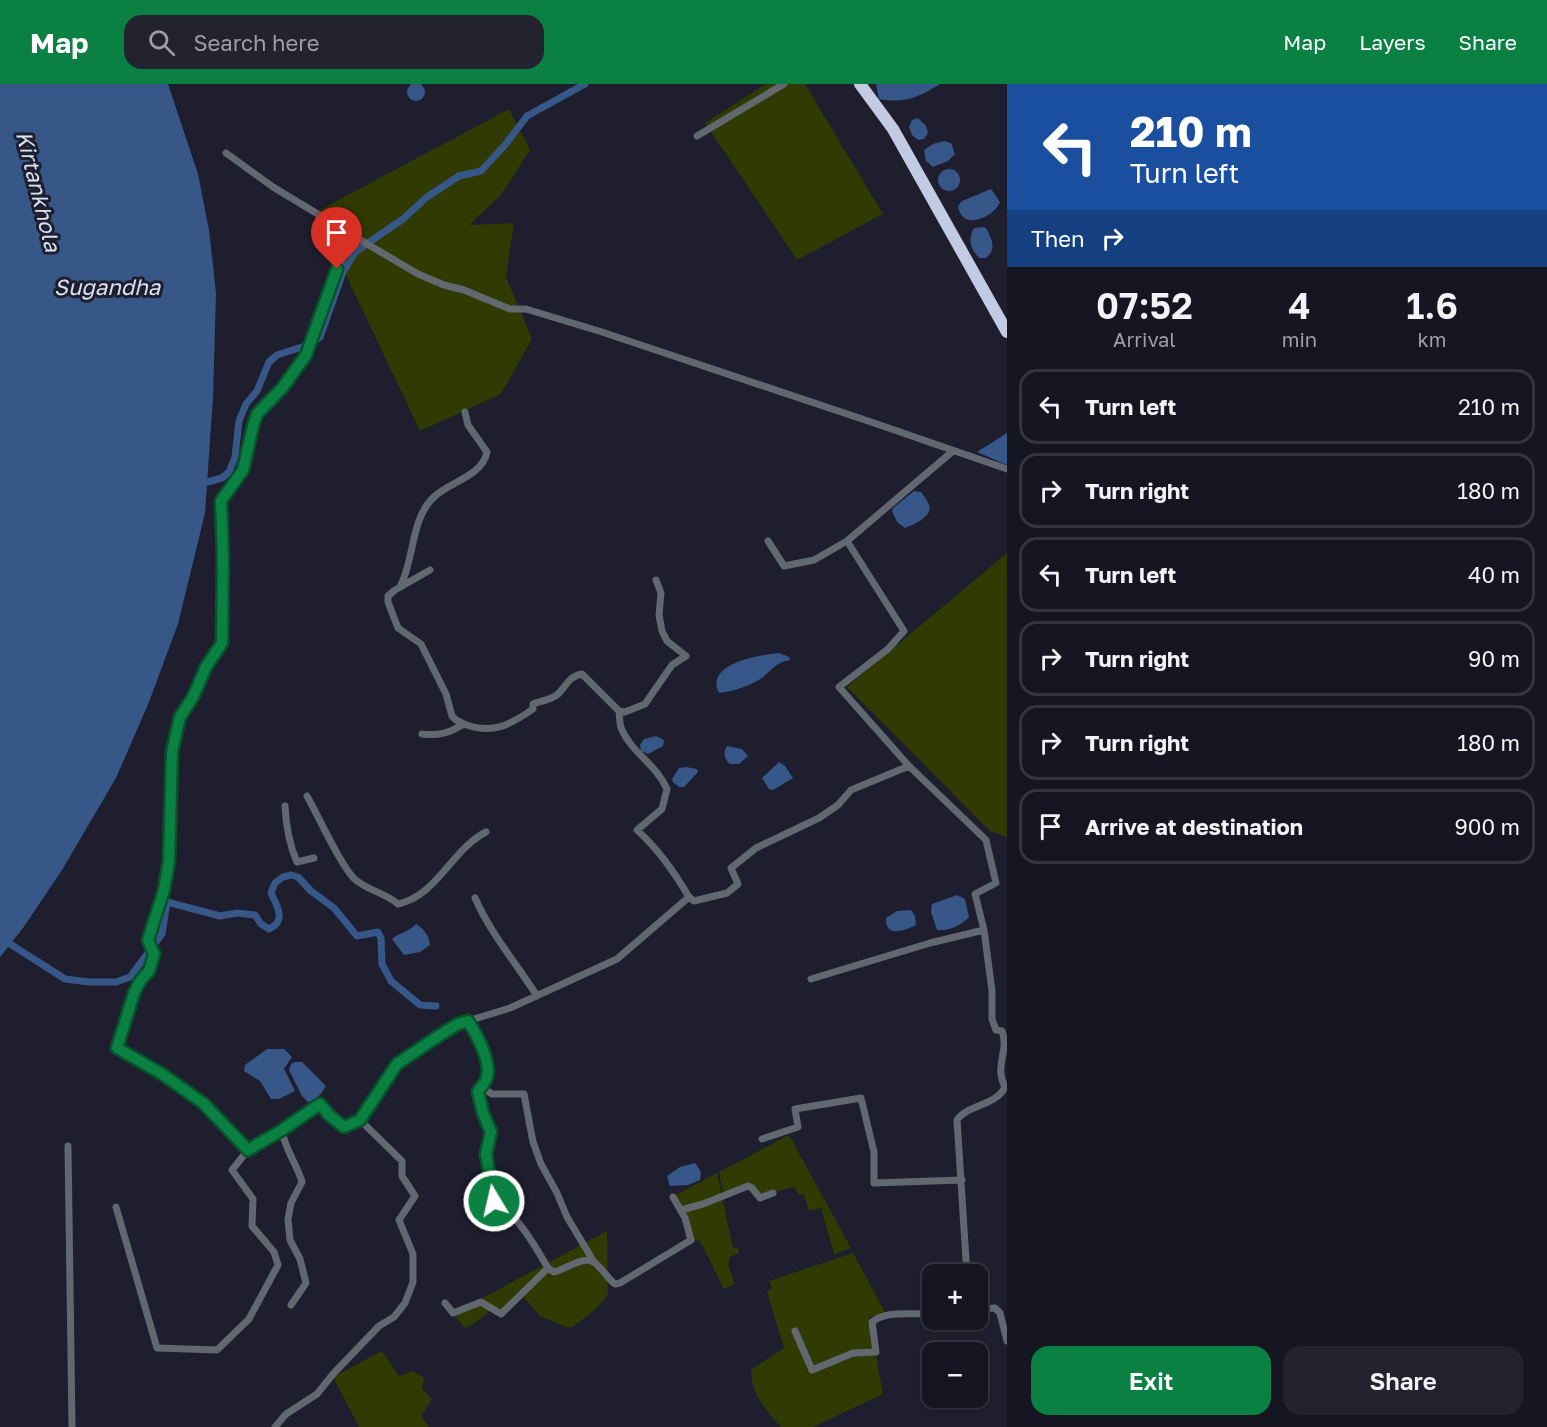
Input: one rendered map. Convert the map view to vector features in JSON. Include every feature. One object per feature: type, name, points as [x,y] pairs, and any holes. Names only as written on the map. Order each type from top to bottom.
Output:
[{"type":"highway","points":[[860,84],[893,129],[1007,332]]},
{"type":"street","points":[[697,136],[784,84]]},
{"type":"street","points":[[226,153],[273,187],[418,274],[510,309],[526,309],[584,326],[1007,470]]},
{"type":"street","points":[[248,1150],[203,1103],[162,1074],[117,1048],[134,993],[140,981],[149,971],[154,954],[148,940],[164,890],[169,861],[172,752],[180,717],[193,697],[206,667],[222,643],[221,501],[243,470],[257,414],[283,387],[306,355],[331,284],[353,234]]},
{"type":"street","points":[[400,587],[408,568],[417,530],[427,506],[435,496],[475,471],[485,461],[487,452],[468,425],[465,412]]},
{"type":"street","points":[[768,541],[784,566],[814,560],[847,541],[953,451]]},
{"type":"street","points":[[847,541],[904,631],[888,649],[839,687],[909,766],[986,840],[996,883],[975,894],[984,930],[992,992],[992,1019],[996,1030],[1002,1031],[1006,1047],[1001,1066],[1005,1095],[963,1113],[957,1120],[956,1135],[962,1180],[966,1264]]},
{"type":"street","points":[[430,570],[388,596],[388,602],[398,628],[421,644],[446,694],[452,716],[476,728],[496,728],[512,723],[533,709],[533,704],[560,692],[562,686],[578,674],[582,674],[619,711],[625,712],[645,704],[672,665],[686,656],[668,641],[662,631],[659,615],[661,593],[656,580]]},
{"type":"street","points":[[619,711],[621,729],[634,747],[657,770],[667,789],[662,809],[637,830],[671,867],[689,897],[694,901],[727,893],[738,884],[730,868],[756,848],[819,818],[838,805],[851,790],[909,766]]},
{"type":"street","points":[[422,734],[437,735],[464,724]]},
{"type":"street","points":[[307,796],[355,880],[388,896],[398,904],[408,902],[421,893],[475,838],[486,832]]},
{"type":"street","points":[[285,806],[286,824],[297,862],[314,858]]},
{"type":"street","points":[[116,1207],[157,1348],[217,1350],[249,1319],[278,1265],[274,1252],[252,1226],[253,1199],[232,1170],[248,1150],[320,1104],[344,1127],[360,1120],[397,1064],[458,1024],[510,1008],[617,959],[689,897]]},
{"type":"street","points":[[475,898],[495,938],[511,956],[537,996]]},
{"type":"street","points":[[811,979],[930,943],[984,930]]},
{"type":"street","points":[[468,1021],[477,1035],[485,1056],[487,1078],[478,1092],[491,1132],[486,1154],[494,1201],[509,1211],[548,1268],[554,1272],[583,1262],[594,1262]]},
{"type":"street","points":[[480,1086],[492,1094],[524,1094],[533,1142],[541,1164],[567,1217],[594,1262],[615,1284],[633,1277],[691,1240],[681,1210],[673,1197]]},
{"type":"street","points":[[762,1139],[798,1127],[795,1109],[861,1098],[874,1152],[873,1183],[962,1180]]},
{"type":"street","points":[[275,1427],[286,1414],[317,1394],[379,1326],[394,1317],[405,1303],[413,1282],[413,1254],[399,1220],[415,1196],[402,1176],[402,1161],[360,1120]]},
{"type":"street","points":[[282,1130],[283,1141],[302,1182],[291,1203],[288,1219],[290,1240],[300,1258],[306,1283],[291,1305]]},
{"type":"street","points":[[68,1146],[72,1427]]},
{"type":"street","points":[[681,1210],[748,1186],[760,1198],[773,1193]]},
{"type":"street","points":[[445,1303],[453,1313],[481,1302],[501,1314],[548,1268]]},
{"type":"street","points":[[988,1308],[995,1308],[1000,1313],[1007,1341]]},
{"type":"street","points":[[795,1331],[812,1370],[854,1353],[876,1352],[872,1322],[874,1319],[889,1315],[922,1314]]},
{"type":"green space","points":[[766,84],[805,84],[883,214],[797,260],[705,123]]},
{"type":"green space","points":[[509,109],[530,150],[501,195],[469,225],[514,223],[506,277],[532,339],[501,394],[420,431],[316,212]]},
{"type":"green space","points":[[1007,553],[1007,837],[990,831],[847,687]]},
{"type":"green space","points":[[789,1135],[851,1248],[834,1254],[821,1208],[809,1211],[804,1194],[799,1196],[795,1187],[761,1195],[754,1186],[723,1194],[719,1172]]},
{"type":"green space","points":[[717,1173],[733,1248],[738,1248],[739,1253],[730,1257],[728,1265],[735,1284],[724,1289],[700,1241],[692,1240],[674,1196]]},
{"type":"green space","points":[[607,1231],[608,1295],[596,1309],[573,1327],[566,1327],[540,1316],[523,1297],[502,1318],[490,1311],[465,1328],[453,1314]]},
{"type":"green space","points":[[853,1253],[886,1314],[869,1317],[883,1394],[813,1427],[781,1427],[760,1401],[751,1378],[751,1370],[784,1348],[767,1292],[772,1288],[769,1281]]},
{"type":"green space","points":[[382,1351],[399,1376],[413,1371],[424,1378],[422,1389],[432,1399],[421,1416],[429,1427],[359,1427],[333,1377]]},
{"type":"water","points":[[416,83],[422,86],[425,92],[422,98],[416,101],[410,98],[407,92],[410,86]]},
{"type":"water","name":"Sugandha","points":[[0,84],[168,84],[198,174],[209,230],[216,293],[213,397],[205,513],[178,624],[149,702],[116,778],[62,870],[23,928],[0,957]]},
{"type":"water","points":[[876,84],[940,84],[919,96],[896,101],[879,99]]},
{"type":"water","points":[[918,118],[926,126],[928,133],[924,139],[918,140],[912,135],[909,127],[912,120]]},
{"type":"water","points":[[944,141],[951,143],[955,154],[948,161],[933,167],[926,161],[924,150]]},
{"type":"water","points":[[949,169],[957,172],[960,180],[957,188],[949,191],[941,188],[938,180],[941,172]]},
{"type":"water","points":[[991,189],[1000,202],[991,213],[971,220],[961,214],[958,206],[962,201]]},
{"type":"water","points":[[974,228],[986,228],[992,244],[991,251],[986,258],[979,258],[971,244]]},
{"type":"water","points":[[1007,433],[1007,465],[977,452]]},
{"type":"water","points":[[914,491],[921,492],[928,502],[929,509],[922,520],[905,528],[897,522],[892,511]]},
{"type":"water","points":[[779,653],[789,657],[790,660],[778,664],[762,678],[747,686],[720,693],[718,691],[717,681],[727,667],[748,659]]},
{"type":"water","points":[[656,736],[664,740],[663,746],[648,754],[641,751],[640,745],[644,739]]},
{"type":"water","points":[[727,746],[742,749],[748,756],[739,764],[730,764],[725,755]]},
{"type":"water","points":[[779,762],[785,766],[793,778],[773,790],[769,789],[762,778]]},
{"type":"water","points":[[679,768],[697,769],[698,772],[684,787],[679,787],[672,779]]},
{"type":"water","points":[[957,895],[965,899],[969,917],[954,927],[937,930],[931,912],[932,904]]},
{"type":"water","points":[[911,910],[915,916],[916,925],[901,931],[892,931],[889,928],[886,918],[897,911]]},
{"type":"water","points":[[416,924],[426,933],[430,945],[420,952],[404,955],[392,939]]},
{"type":"water","points":[[267,1049],[284,1049],[292,1057],[284,1069],[295,1091],[279,1099],[271,1099],[260,1081],[244,1071],[245,1065]]},
{"type":"water","points":[[302,1062],[326,1086],[314,1100],[308,1102],[302,1096],[289,1070],[291,1064]]},
{"type":"water","points":[[695,1163],[701,1172],[700,1180],[688,1185],[670,1186],[667,1176],[680,1167]]},
{"type":"waterway","points":[[200,484],[222,478],[229,472],[235,457],[239,421],[246,404],[257,391],[269,362],[277,355],[308,345],[320,337],[343,272],[355,252],[403,219],[427,197],[459,176],[481,171],[527,116],[585,84]]},
{"type":"waterway","points":[[0,935],[7,942],[65,979],[116,982],[130,977],[162,934],[167,902],[220,916],[237,913],[255,915],[261,924],[269,929],[275,926],[279,918],[278,908],[271,893],[275,883],[291,875],[298,877],[311,891],[334,908],[357,936],[378,932],[381,938],[382,964],[391,981],[420,1005],[436,1006]]},
{"type":"route","points":[[337,269],[306,355],[298,369],[257,414],[243,470],[221,501],[222,643],[206,667],[193,697],[180,717],[177,739],[172,752],[169,861],[164,890],[148,940],[154,954],[149,971],[140,981],[134,993],[117,1048],[162,1074],[203,1103],[248,1150],[320,1104],[344,1127],[360,1120],[397,1064],[458,1024],[468,1021],[477,1035],[485,1056],[487,1078],[478,1092],[491,1132],[486,1154],[494,1201]]},
{"type":"water label","name":"Kirtankhola","points":[[39,191]]}]
